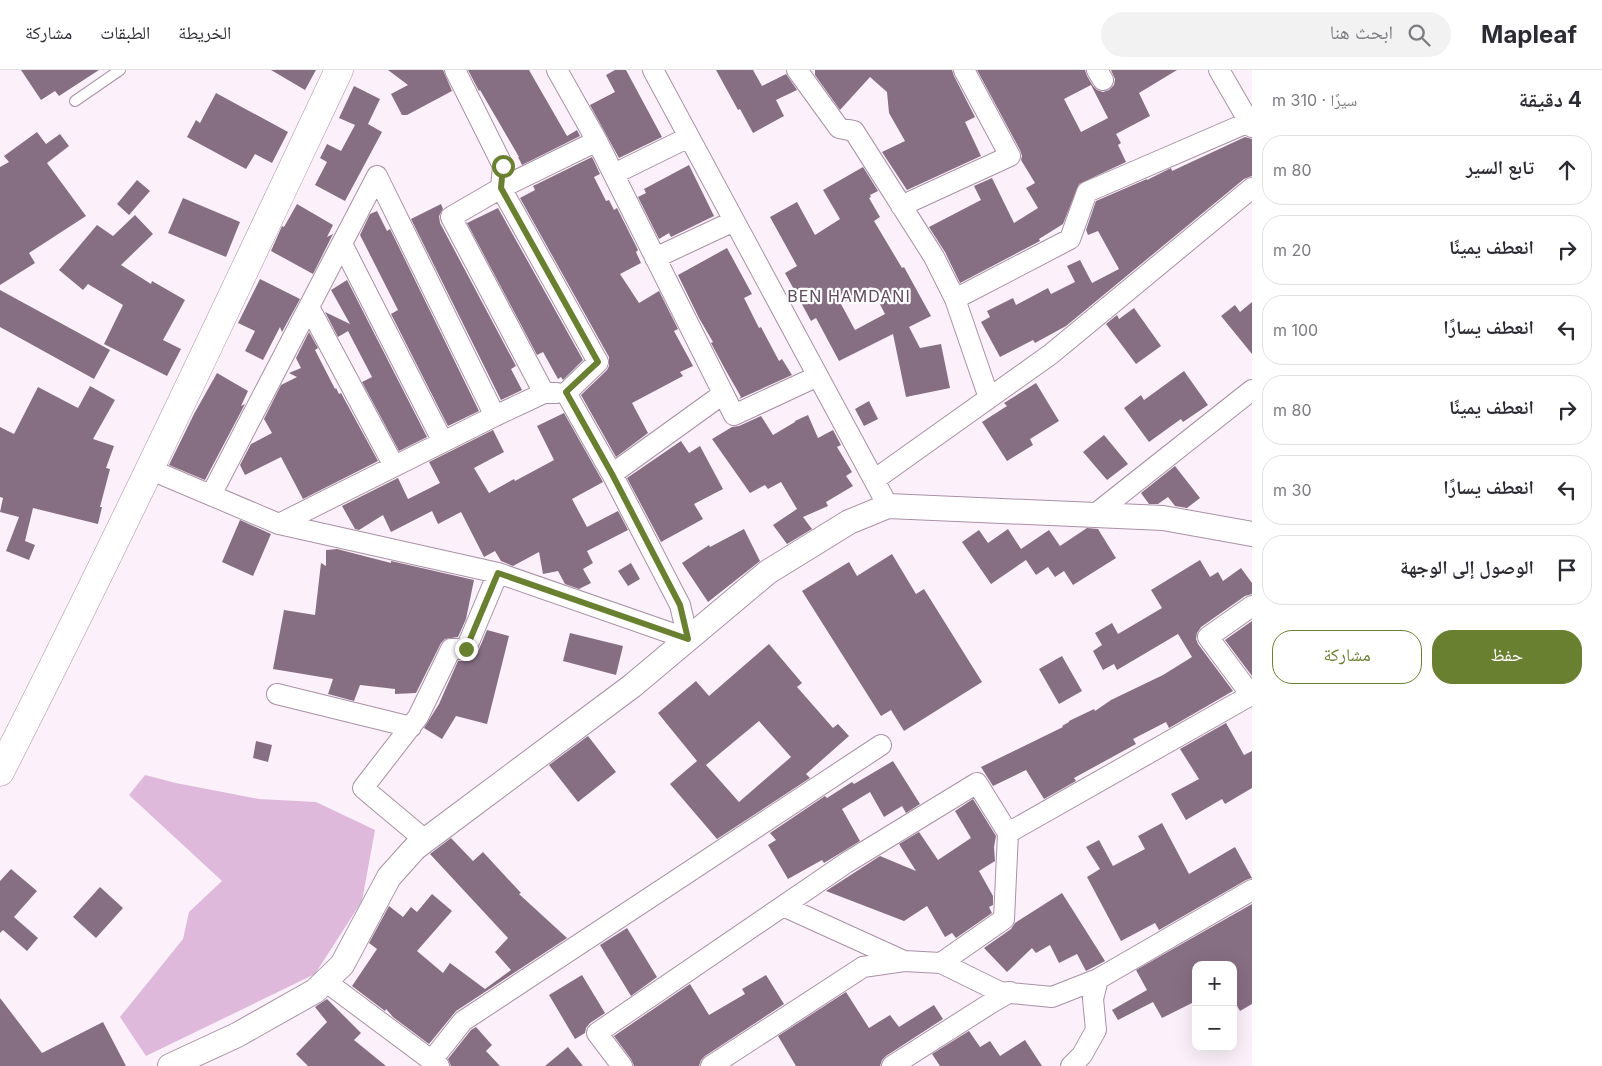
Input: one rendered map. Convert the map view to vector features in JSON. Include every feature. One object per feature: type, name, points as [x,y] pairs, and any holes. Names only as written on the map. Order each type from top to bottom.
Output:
[{"type":"main road","points":[[0,772],[46,682],[149,469],[339,70]]},
{"type":"street","points":[[279,524],[494,416],[544,393],[566,392],[598,362],[501,188],[503,166],[456,70]]},
{"type":"street","points":[[557,70],[614,174],[734,414],[818,376]]},
{"type":"street","points":[[653,70],[888,506]]},
{"type":"street","points":[[797,70],[839,128],[854,131],[934,257],[955,299],[989,398]]},
{"type":"street","points":[[901,206],[1010,156],[964,70]]},
{"type":"street","points":[[955,299],[1070,239],[1087,192],[1250,124],[1219,70]]},
{"type":"street","points":[[614,174],[689,137]]},
{"type":"street","points":[[544,393],[452,217],[501,188],[597,141]]},
{"type":"street","points":[[211,495],[377,176],[494,416]]},
{"type":"street","points":[[874,480],[1051,354],[1252,188]]},
{"type":"street","points":[[656,258],[734,221]]},
{"type":"street","points":[[342,244],[443,442]]},
{"type":"street","points":[[309,307],[394,466]]},
{"type":"street","points":[[1094,515],[1252,390]]},
{"type":"street","points":[[566,392],[612,474],[680,605],[688,639]]},
{"type":"street","points":[[612,474],[723,394]]},
{"type":"street","points":[[149,469],[279,524],[498,573],[688,639]]},
{"type":"street","points":[[170,1066],[246,1030],[315,991],[342,965],[389,876],[415,848],[632,686],[768,572],[849,522],[888,506],[1163,518],[1248,529]]},
{"type":"street","points":[[425,840],[363,788],[418,718],[452,649],[466,649],[498,573]]},
{"type":"street","points":[[1008,833],[1251,695],[1208,637],[1252,606]]},
{"type":"street","points":[[277,694],[411,727]]},
{"type":"street","points":[[325,981],[435,1063],[463,1021],[881,745]]},
{"type":"street","points":[[622,1066],[597,1033],[846,863],[977,783],[1008,833],[1004,919],[941,963]]},
{"type":"street","points":[[711,1066],[863,967],[904,961],[941,963],[1000,992],[1052,996],[1098,979],[1252,890]]},
{"type":"street","points":[[783,906],[904,961]]},
{"type":"street","points":[[1071,1066],[1082,1055],[1096,1030],[1093,999],[1098,979]]},
{"type":"street","points":[[892,1066],[991,1002],[1010,992]]},
{"type":"lane","points":[[75,101],[120,70]]},
{"type":"shaded area","points":[[145,775],[259,799],[316,802],[375,830],[362,901],[315,974],[146,1056],[120,1017],[183,939],[189,912],[222,881],[129,795]]},
{"type":"building","points":[[21,70],[99,70],[59,96],[55,91],[41,100]]},
{"type":"building","points":[[271,70],[316,70],[305,90]]},
{"type":"building","points":[[388,70],[443,70],[452,91],[407,115],[402,115],[391,94],[408,85]]},
{"type":"building","points":[[468,70],[529,70],[567,136],[577,130],[580,136],[522,165]]},
{"type":"building","points":[[615,70],[626,70],[662,137],[619,158],[590,105],[615,92],[606,75]]},
{"type":"building","points":[[716,70],[753,70],[762,86],[786,74],[797,90],[776,100],[784,116],[753,133]]},
{"type":"building","points":[[815,70],[952,70],[975,117],[965,122],[981,156],[907,190],[882,152],[905,141],[889,113],[887,92],[870,77],[840,110],[815,75]]},
{"type":"building","points":[[977,70],[1085,70],[1093,86],[1103,92],[1109,90],[1114,85],[1115,79],[1111,70],[1177,70],[1139,93],[1150,116],[1116,134],[1121,143],[1118,145],[1126,162],[1079,184],[1063,224],[1039,239],[1040,241],[960,283],[945,252],[929,227],[981,200],[974,186],[992,178],[1014,223],[1038,208],[1026,188],[1035,183],[1021,160],[1020,150]],"holes":[[[1091,85],[1108,118],[1081,132],[1064,99]]]},
{"type":"building","points":[[354,86],[380,99],[368,124],[382,132],[345,201],[315,185],[327,162],[320,158],[327,144],[341,151],[355,125],[339,118]]},
{"type":"building","points":[[216,93],[288,132],[272,163],[255,154],[246,169],[187,137],[196,120],[200,123]]},
{"type":"building","points":[[37,132],[46,144],[60,134],[69,146],[47,163],[86,216],[29,253],[35,263],[0,285],[0,167],[9,162],[4,156]]},
{"type":"building","points":[[1245,137],[1252,139],[1252,176],[1244,179],[1066,326],[1035,343],[1033,340],[1000,357],[981,322],[990,317],[987,311],[1013,298],[1016,305],[1048,288],[1051,294],[1075,282],[1067,266],[1080,260],[1092,283],[1119,269],[1098,231],[1088,235],[1086,230],[1096,201],[1171,168],[1172,171]]},
{"type":"building","points":[[592,157],[600,174],[594,177],[606,201],[609,200],[614,210],[617,208],[638,250],[636,252],[641,263],[620,274],[639,303],[659,291],[678,329],[674,331],[693,366],[680,372],[683,376],[632,403],[648,433],[616,457],[581,395],[607,370],[609,357],[520,198],[535,190],[533,186]]},
{"type":"building","points":[[689,165],[714,216],[671,237],[669,233],[659,239],[638,197],[646,193],[644,189]]},
{"type":"building","points":[[863,167],[878,191],[870,195],[871,197],[869,198],[880,217],[874,221],[902,268],[904,267],[931,316],[909,327],[920,348],[941,344],[950,388],[906,397],[893,334],[839,361],[816,318],[811,321],[785,273],[797,266],[770,217],[797,202],[815,235],[840,219],[823,190]],"holes":[[[871,287],[885,314],[855,330],[841,304]]]},
{"type":"building","points":[[137,180],[150,191],[129,215],[117,204]]},
{"type":"building","points":[[183,198],[240,222],[226,257],[168,233]]},
{"type":"building","points":[[297,204],[333,225],[327,237],[333,234],[313,274],[271,251],[282,226],[284,227]]},
{"type":"building","points":[[441,204],[443,209],[439,216],[440,223],[516,366],[511,369],[522,390],[501,400],[411,219]]},
{"type":"building","points":[[498,208],[583,360],[563,380],[561,377],[558,379],[543,352],[537,355],[467,223]]},
{"type":"building","points":[[377,211],[387,231],[390,229],[479,411],[448,426],[391,314],[398,310],[360,235],[370,214]]},
{"type":"building","points":[[135,215],[153,234],[121,265],[151,284],[152,281],[185,300],[163,340],[181,349],[167,376],[104,344],[123,305],[88,284],[83,290],[59,270],[97,225],[113,236]]},
{"type":"building","points":[[727,248],[752,294],[744,298],[759,328],[761,327],[779,361],[782,359],[792,375],[739,399],[741,397],[711,343],[713,342],[678,275]]},
{"type":"building","points":[[260,279],[300,299],[282,332],[280,327],[263,360],[245,351],[255,331],[238,323]]},
{"type":"building","points":[[347,280],[427,437],[399,451],[362,382],[372,377],[348,331],[338,337],[325,312],[350,324],[331,290]]},
{"type":"building","points":[[0,290],[110,350],[94,379],[0,327]]},
{"type":"building","points":[[1252,302],[1252,354],[1221,316],[1235,305],[1240,312]]},
{"type":"building","points":[[1134,308],[1161,346],[1136,364],[1106,324],[1117,315],[1119,319]]},
{"type":"building","points":[[309,332],[318,348],[315,350],[335,389],[339,394],[341,393],[378,461],[303,499],[281,457],[245,475],[240,465],[251,444],[272,433],[264,419],[281,385],[297,377],[289,373],[301,368],[296,358]]},
{"type":"building","points":[[1184,371],[1208,405],[1183,422],[1181,419],[1149,442],[1124,408],[1141,395],[1144,400]]},
{"type":"building","points":[[217,373],[248,391],[241,406],[245,404],[205,480],[169,465]]},
{"type":"building","points":[[1036,383],[1059,421],[1030,439],[1033,445],[1007,461],[982,422],[1007,406],[1004,403]]},
{"type":"building","points":[[90,386],[115,400],[93,439],[114,446],[106,468],[110,469],[100,507],[102,507],[98,524],[33,508],[25,541],[35,545],[29,560],[6,551],[19,517],[0,512],[3,498],[0,497],[0,427],[14,434],[38,387],[78,408]]},
{"type":"building","points":[[869,401],[878,419],[864,426],[855,409]]},
{"type":"building","points":[[564,413],[603,482],[572,499],[587,527],[618,511],[628,530],[587,551],[593,563],[583,569],[591,583],[579,589],[565,584],[558,571],[543,574],[539,552],[513,566],[501,561],[495,551],[484,557],[461,512],[438,524],[432,511],[391,532],[383,515],[359,530],[355,529],[342,506],[398,478],[408,499],[440,483],[429,462],[493,430],[504,452],[474,468],[489,493],[554,460],[537,426]]},
{"type":"building","points":[[808,415],[818,438],[833,430],[841,445],[837,447],[852,472],[846,476],[853,486],[826,502],[828,506],[803,517],[812,529],[787,544],[773,525],[797,509],[781,482],[768,489],[765,485],[750,493],[712,439],[732,427],[739,426],[761,416],[773,435]]},
{"type":"building","points":[[1104,435],[1128,464],[1107,480],[1083,452]]},
{"type":"building","points":[[681,441],[689,453],[700,446],[723,489],[694,504],[703,519],[661,542],[627,478]]},
{"type":"building","points":[[1175,466],[1200,498],[1187,508],[1175,506],[1168,497],[1158,504],[1149,504],[1141,493]]},
{"type":"building","points":[[240,520],[271,534],[253,576],[222,562]]},
{"type":"building","points":[[1087,528],[1098,529],[1116,558],[1073,585],[1064,571],[1055,577],[1048,567],[1036,575],[1026,560],[991,584],[962,542],[979,530],[988,543],[1008,529],[1021,549],[1049,530],[1060,546]]},
{"type":"building","points":[[744,529],[760,561],[708,602],[682,563],[709,545],[710,547]]},
{"type":"building","points":[[337,549],[391,563],[391,561],[474,580],[466,619],[458,637],[445,639],[441,643],[416,693],[395,694],[395,689],[360,685],[354,701],[328,694],[333,679],[273,669],[284,610],[315,615],[321,563],[326,566],[326,550]]},
{"type":"building","points":[[892,554],[916,594],[924,589],[982,682],[904,731],[891,710],[881,716],[802,591],[849,562],[857,576]]},
{"type":"building","points":[[1200,560],[1210,577],[1218,572],[1223,581],[1241,568],[1252,583],[1252,594],[1245,596],[1201,627],[1197,633],[1196,639],[1198,644],[1233,691],[1169,728],[1166,722],[1133,739],[1136,744],[1074,778],[1076,781],[1044,799],[1026,770],[993,786],[981,767],[1063,727],[1069,721],[1094,709],[1095,711],[1111,700],[1163,675],[1192,657],[1178,634],[1117,670],[1114,664],[1103,670],[1093,651],[1102,645],[1095,633],[1112,623],[1118,634],[1162,608],[1151,590]]},
{"type":"building","points":[[631,563],[640,579],[628,586],[618,571]]},
{"type":"building","points":[[1252,621],[1252,676],[1225,640]]},
{"type":"building","points":[[487,630],[509,636],[487,724],[456,716],[442,739],[424,728],[439,704],[458,661],[473,659]]},
{"type":"building","points":[[570,633],[623,646],[616,675],[563,661]]},
{"type":"building","points":[[769,644],[802,683],[797,687],[833,728],[838,724],[849,736],[806,774],[810,778],[717,839],[670,784],[697,761],[658,713],[696,681],[709,696]],"holes":[[[759,721],[791,757],[739,802],[706,765]]]},
{"type":"building","points":[[1062,656],[1082,691],[1059,704],[1039,669]]},
{"type":"building","points":[[1226,723],[1244,755],[1252,751],[1252,788],[1225,804],[1222,799],[1186,820],[1171,794],[1199,779],[1180,749]]},
{"type":"building","points":[[588,736],[616,772],[578,802],[549,765]]},
{"type":"building","points":[[256,741],[272,745],[268,762],[253,758]]},
{"type":"building","points":[[893,761],[920,804],[906,813],[902,806],[884,817],[870,792],[842,809],[860,841],[824,863],[822,860],[788,879],[768,845],[776,840],[770,833],[825,796],[827,798],[852,782],[854,784]]},
{"type":"building","points":[[973,799],[996,836],[994,847],[995,861],[979,871],[993,896],[993,905],[989,907],[992,913],[956,938],[952,933],[945,937],[927,906],[904,921],[826,891],[880,856],[916,871],[899,844],[919,832],[938,860],[971,838],[955,811]]},
{"type":"building","points":[[1162,823],[1189,874],[1235,847],[1252,878],[1159,930],[1155,923],[1121,941],[1087,877],[1100,869],[1086,847],[1099,840],[1113,866],[1145,849],[1138,836]]},
{"type":"building","points":[[451,838],[473,861],[483,852],[521,893],[519,894],[567,938],[456,1011],[429,1044],[393,1017],[386,1009],[385,1011],[352,986],[377,949],[369,943],[389,906],[403,917],[411,907],[417,912],[432,894],[452,911],[417,951],[443,973],[450,963],[485,989],[511,970],[495,952],[508,938],[430,854]]},
{"type":"building","points":[[11,869],[37,891],[14,917],[38,938],[27,951],[3,930],[0,933],[0,881]]},
{"type":"building","points":[[100,887],[123,908],[96,938],[73,917]]},
{"type":"building","points":[[1062,893],[1105,961],[1086,971],[1077,954],[1059,963],[1050,945],[1036,953],[1032,948],[1007,972],[984,948],[1011,929],[1015,923]]},
{"type":"building","points":[[1252,904],[1252,1004],[1240,1011],[1237,1006],[1237,961],[1192,961],[1192,1003],[1162,1018],[1153,1002],[1118,1020],[1112,1010],[1147,990],[1136,970]]},
{"type":"building","points":[[627,928],[657,977],[631,996],[600,945]]},
{"type":"building","points":[[582,975],[605,1013],[590,1023],[585,1033],[575,1039],[549,995]]},
{"type":"building","points":[[766,975],[784,1004],[705,1056],[699,1066],[634,1066],[614,1036],[690,984],[709,1015],[745,994],[742,989]]},
{"type":"building","points":[[846,992],[869,1028],[890,1015],[899,1027],[934,1005],[943,1019],[886,1056],[880,1066],[796,1066],[778,1036]]},
{"type":"building","points":[[0,998],[42,1053],[103,1022],[126,1066],[0,1066]]},
{"type":"building","points":[[327,999],[361,1033],[354,1040],[386,1066],[308,1066],[296,1054],[327,1022],[315,1007]]},
{"type":"building","points":[[476,1027],[492,1045],[486,1051],[500,1066],[451,1066],[448,1059],[471,1030]]},
{"type":"building","points":[[969,1031],[980,1047],[990,1041],[1000,1056],[1025,1040],[1042,1066],[940,1066],[932,1054]]},
{"type":"building","points":[[568,1047],[583,1066],[545,1066]]},
{"type":"district","name":"BEN HAMDANI","points":[[849,296]]},
{"type":"route","points":[[466,649],[498,573],[688,639],[680,605],[612,474],[566,392],[598,362],[501,188],[503,166]]}]
